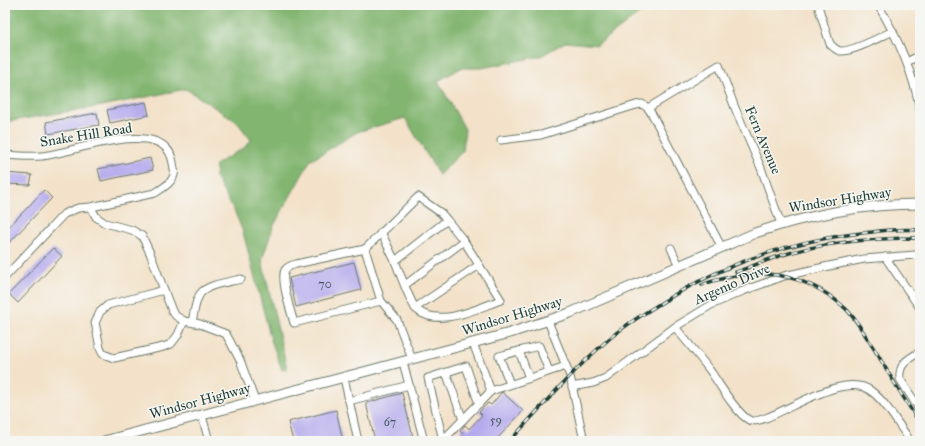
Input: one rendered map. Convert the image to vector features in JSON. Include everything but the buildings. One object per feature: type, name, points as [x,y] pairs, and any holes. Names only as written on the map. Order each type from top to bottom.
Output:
[{"type":"main road","name":"Windsor Highway","points":[[104,441],[408,361],[548,321],[570,313],[755,233],[782,224],[808,217],[839,212],[920,204]]},
{"type":"street","points":[[819,5],[830,44],[839,51],[849,51],[893,31]]},
{"type":"street","points":[[878,5],[887,19],[907,62],[920,110]]},
{"type":"street","points":[[907,62],[920,56]]},
{"type":"street","name":"Fern Avenue","points":[[648,108],[719,65],[782,224]]},
{"type":"street","points":[[501,140],[542,135],[642,104],[648,108],[653,116],[722,248]]},
{"type":"street","name":"Snake Hill Road","points":[[5,155],[42,156],[131,138],[157,140],[168,149],[175,172],[171,181],[155,193],[90,207],[78,208],[64,214],[5,277]]},
{"type":"street","points":[[381,232],[415,308],[430,317],[444,318],[455,316],[501,300],[464,241],[441,213],[418,197],[381,232],[365,249],[296,264],[287,267],[284,272],[284,280],[294,323],[381,301]]},
{"type":"street","points":[[90,207],[96,217],[105,223],[132,230],[142,236],[172,311],[180,319],[200,324],[226,334],[240,360],[255,401]]},
{"type":"street","points":[[394,261],[447,220]]},
{"type":"street","points":[[406,285],[464,241]]},
{"type":"street","points":[[670,248],[679,266]]},
{"type":"street","points":[[365,249],[381,301],[397,320],[408,361],[409,385],[424,441]]},
{"type":"street","name":"Argenio Drive","points":[[572,387],[593,383],[606,378],[675,327],[711,305],[743,291],[784,276],[864,259],[915,255],[920,256]]},
{"type":"street","points":[[885,257],[920,308]]},
{"type":"street","points":[[415,308],[480,265]]},
{"type":"street","points":[[192,322],[200,294],[215,285],[241,279]]},
{"type":"street","points":[[164,290],[108,305],[102,309],[95,323],[100,348],[104,354],[114,358],[163,348],[175,340],[184,320]]},
{"type":"street","points":[[548,321],[570,376],[584,441]]},
{"type":"street","points":[[675,327],[710,371],[741,414],[749,420],[761,420],[805,399],[827,391],[841,387],[858,386],[870,390],[882,401],[907,436]]},
{"type":"street","points":[[473,343],[491,391]]},
{"type":"street","points":[[510,384],[499,356],[539,346],[549,371]]},
{"type":"street","points":[[519,351],[529,378]]},
{"type":"street","points":[[920,352],[903,364],[899,372],[900,378],[920,410]]},
{"type":"street","points":[[443,441],[428,378],[466,366],[479,404]]},
{"type":"street","points":[[443,441],[491,391],[566,366]]},
{"type":"street","points":[[446,372],[463,420]]},
{"type":"street","points":[[344,378],[358,441]]},
{"type":"street","points":[[349,401],[409,385]]},
{"type":"street","points":[[202,416],[209,441]]},
{"type":"green space","points":[[5,5],[651,5],[597,45],[565,42],[541,56],[482,68],[461,68],[438,81],[465,129],[463,151],[439,175],[405,118],[357,132],[310,161],[273,227],[262,260],[287,369],[282,370],[271,340],[243,232],[234,210],[215,177],[216,164],[244,148],[251,140],[237,122],[186,89],[102,106],[5,122]]},
{"type":"railway","points":[[510,441],[570,376],[615,334],[634,320],[686,288],[736,264],[816,240],[843,235],[884,231],[920,230]]},
{"type":"railway","points":[[736,272],[779,256],[813,247],[867,240],[920,238]]},
{"type":"railway","points":[[702,285],[726,278],[758,274],[790,278],[806,283],[820,290],[834,299],[856,320],[919,422]]}]
